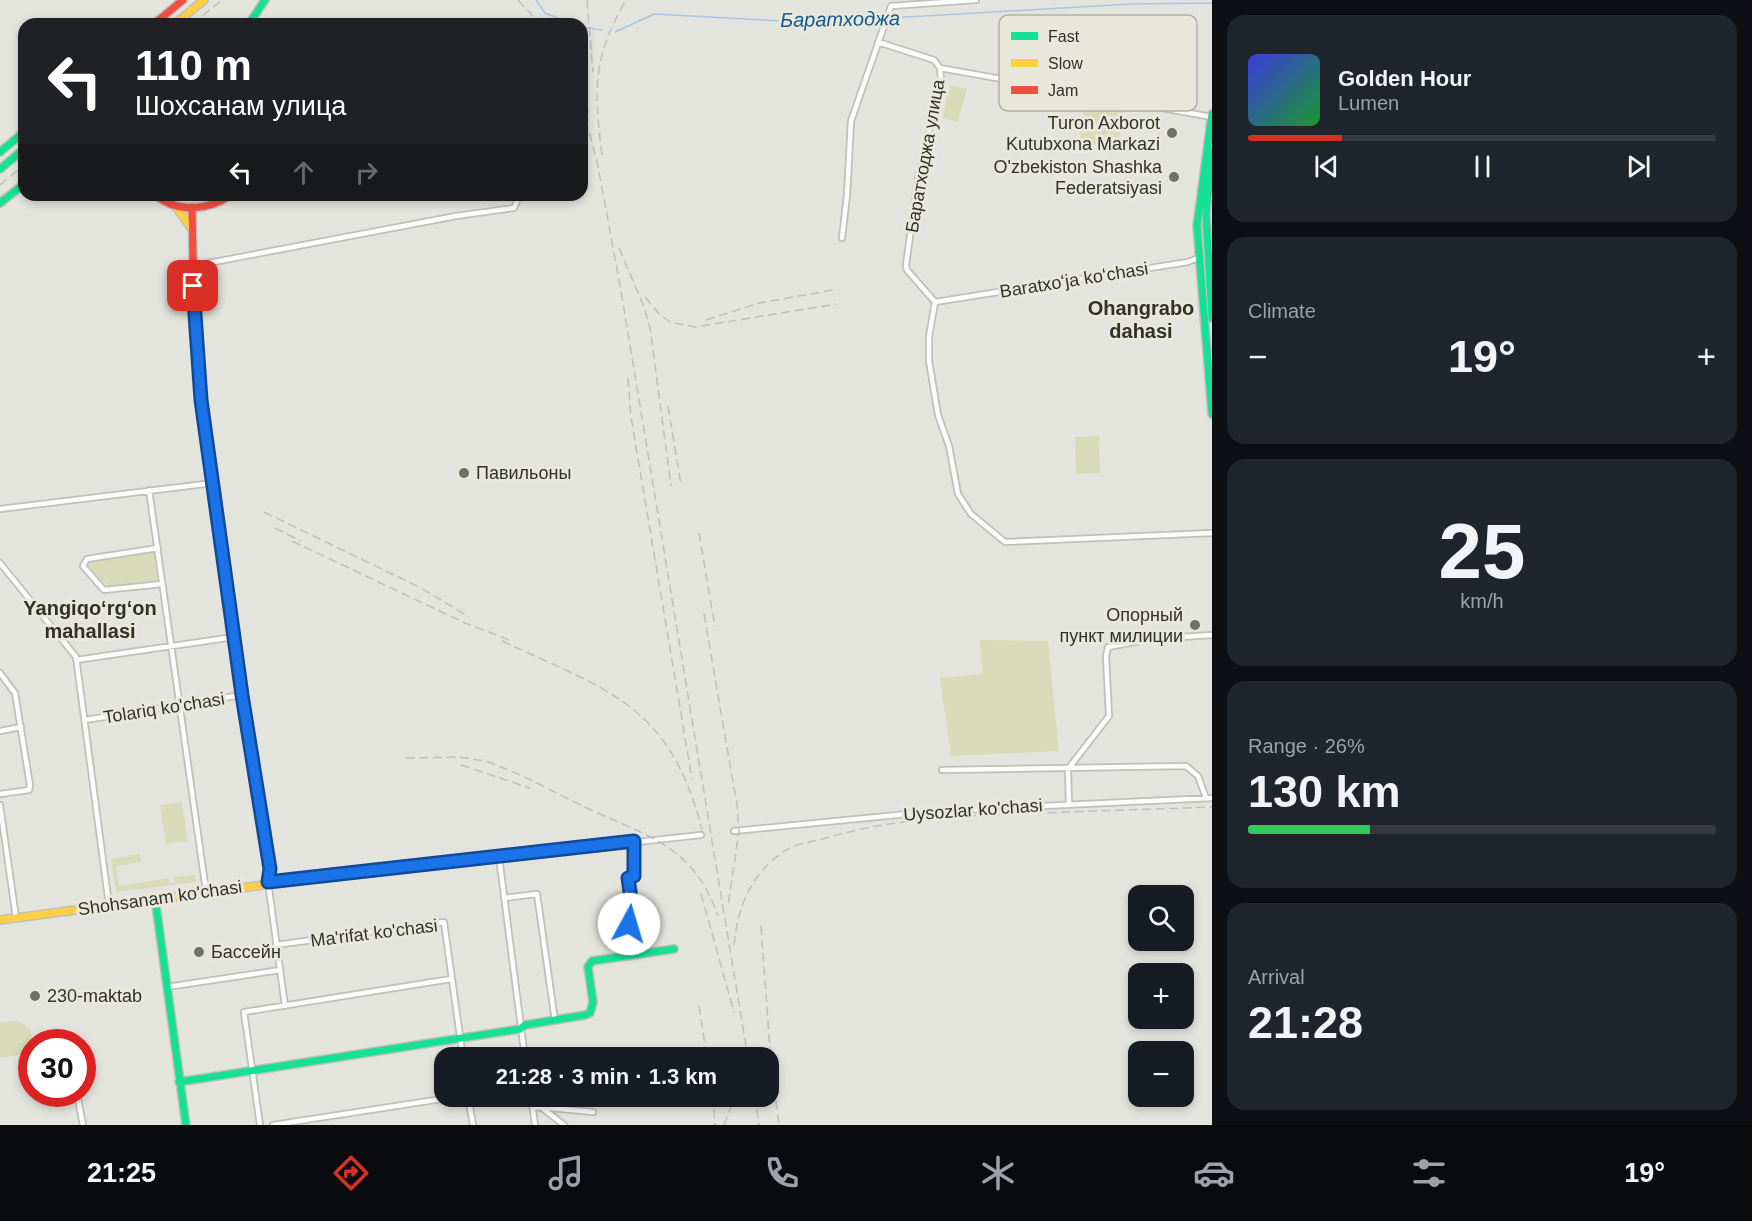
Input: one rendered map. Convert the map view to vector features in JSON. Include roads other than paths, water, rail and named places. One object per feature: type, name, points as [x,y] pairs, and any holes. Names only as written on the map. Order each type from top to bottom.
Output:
[{"type":"main road","points":[[161,18],[183,0]]},
{"type":"main road","points":[[182,18],[204,0]]},
{"type":"main road","points":[[253,18],[265,0]]},
{"type":"main road","points":[[1212,116],[1198,204],[1212,318]]},
{"type":"main road","points":[[0,152],[18,137]]},
{"type":"main road","points":[[1212,152],[1205,215],[1212,414]]},
{"type":"main road","points":[[0,169],[18,154]]},
{"type":"main road","points":[[0,203],[18,189]]},
{"type":"main road","points":[[163,201],[176,207],[192,207],[222,201]]},
{"type":"main road","points":[[176,207],[192,231]]},
{"type":"main road","name":"Tolariq ko'chasi","points":[[192,207],[201,400],[242,695],[270,869],[268,882]]},
{"type":"main road","name":"Shohsanam ko'chasi","points":[[0,920],[268,882],[500,857]]},
{"type":"main road","points":[[155,898],[186,1125]]},
{"type":"main road","points":[[179,1082],[520,1029],[525,1024],[585,1015],[591,1011],[593,1002],[588,967],[592,961],[674,949]]},
{"type":"street","points":[[842,238],[851,121],[893,4],[976,0]]},
{"type":"street","name":"Баратходжа улица","points":[[878,42],[934,60],[940,68],[941,80],[918,178],[906,266],[935,302]]},
{"type":"street","points":[[940,68],[999,78]]},
{"type":"street","points":[[1184,111],[1212,116]]},
{"type":"street","points":[[193,266],[444,218],[514,208],[516,201]]},
{"type":"street","name":"Baratxoʻja koʻchasi","points":[[935,302],[1205,258]]},
{"type":"street","points":[[935,302],[929,355],[938,415],[949,446],[958,494],[971,514],[1005,542],[1212,533]]},
{"type":"street","points":[[0,509],[213,483]]},
{"type":"street","points":[[149,490],[182,706],[206,891]]},
{"type":"street","points":[[158,548],[87,559],[82,566],[104,590],[162,584]]},
{"type":"street","points":[[0,563],[76,660],[109,905]]},
{"type":"street","points":[[1069,804],[1068,769],[1108,716],[1106,656],[1108,647],[1151,639],[1212,635]]},
{"type":"street","points":[[76,660],[234,636]]},
{"type":"street","points":[[0,673],[15,693],[30,789],[0,794]]},
{"type":"street","name":"Tolariq ko'chasi","points":[[85,720],[242,695]]},
{"type":"street","points":[[0,731],[21,728]]},
{"type":"street","points":[[942,770],[1186,766],[1198,776],[1209,798]]},
{"type":"street","name":"Uysozlar ko'chasi","points":[[734,831],[938,811],[1209,798]]},
{"type":"street","points":[[0,806],[16,918]]},
{"type":"street","points":[[523,1047],[500,857],[701,835]]},
{"type":"street","points":[[630,936],[628,912],[633,912],[628,878],[634,876],[634,841]]},
{"type":"street","points":[[0,856],[7,855]]},
{"type":"street","name":"Tolariq ko'chasi","points":[[268,882],[285,1006]]},
{"type":"street","points":[[504,898],[537,894],[555,1020]]},
{"type":"street","name":"Ma'rifat ko'chasi","points":[[276,945],[444,922],[461,1047]]},
{"type":"street","points":[[167,987],[280,970]]},
{"type":"street","points":[[260,1125],[250,1070],[244,1012],[451,979]]},
{"type":"street","points":[[273,1125],[434,1100]]},
{"type":"street","points":[[80,1107],[83,1125]]},
{"type":"street","points":[[470,1107],[473,1125]]},
{"type":"street","points":[[541,1107],[564,1125]]},
{"type":"street","points":[[535,1125],[533,1108],[593,1112]]},
{"type":"waterway","name":"Баратходжа","points":[[536,0],[545,13],[558,18]]},
{"type":"waterway","name":"Баратходжа","points":[[890,18],[1130,4],[1212,3]]},
{"type":"waterway","name":"Баратходжа","points":[[615,32],[654,14],[817,23],[885,18]]},
{"type":"waterway","name":"Баратходжа","points":[[588,28],[601,30]]},
{"type":"railway","points":[[200,18],[222,0]]},
{"type":"railway","points":[[518,0],[534,18]]},
{"type":"railway","points":[[587,0],[593,72]]},
{"type":"railway","points":[[602,155],[597,93],[598,75],[607,40],[626,0]]},
{"type":"railway","points":[[588,129],[597,161],[622,297],[746,1047]]},
{"type":"railway","points":[[0,185],[18,170]]},
{"type":"railway","points":[[619,248],[644,307],[650,328],[671,486]]},
{"type":"railway","points":[[706,320],[759,303],[833,290]]},
{"type":"railway","points":[[645,297],[659,314],[670,322],[695,327],[836,304]]},
{"type":"railway","points":[[628,378],[631,417],[692,779]]},
{"type":"railway","points":[[668,406],[681,485]]},
{"type":"railway","points":[[264,512],[421,588],[469,617]]},
{"type":"railway","points":[[275,528],[301,541]]},
{"type":"railway","points":[[699,533],[715,627]]},
{"type":"railway","points":[[292,541],[465,623],[512,641]]},
{"type":"railway","points":[[704,614],[737,805],[739,831],[728,905]]},
{"type":"railway","points":[[502,641],[604,690],[630,707],[653,728],[672,754],[689,788],[702,830]]},
{"type":"railway","points":[[406,758],[458,757],[485,761],[525,777],[650,837],[682,859],[696,874],[708,892],[718,916]]},
{"type":"railway","points":[[461,765],[530,788]]},
{"type":"railway","points":[[734,945],[743,905],[754,882],[772,861],[783,852],[798,845],[852,831],[931,819],[1212,807]]},
{"type":"railway","points":[[701,894],[734,1012]]},
{"type":"railway","points":[[761,926],[771,1063],[779,1125]]},
{"type":"railway","points":[[699,1006],[705,1047]]},
{"type":"railway","points":[[714,1107],[715,1125]]},
{"type":"railway","points":[[724,1125],[731,1107]]},
{"type":"railway","points":[[757,1107],[759,1125]]},
{"type":"place","name":"Turon Axborot Kutubxona Markazi","points":[[1172,133]]},
{"type":"place","name":"O'zbekiston Shashka Federatsiyasi","points":[[1174,177]]},
{"type":"place","name":"Павильоны","points":[[464,473]]},
{"type":"place","name":"Опорный пункт милиции","points":[[1195,625]]},
{"type":"place","name":"Бассейн","points":[[199,952]]},
{"type":"place","name":"230-maktab","points":[[35,996]]},
{"type":"district","name":"Ohangrabo dahasi","points":[[1141,320]]},
{"type":"district","name":"Yangiqoʻrgʻon mahallasi","points":[[90,620]]}]
